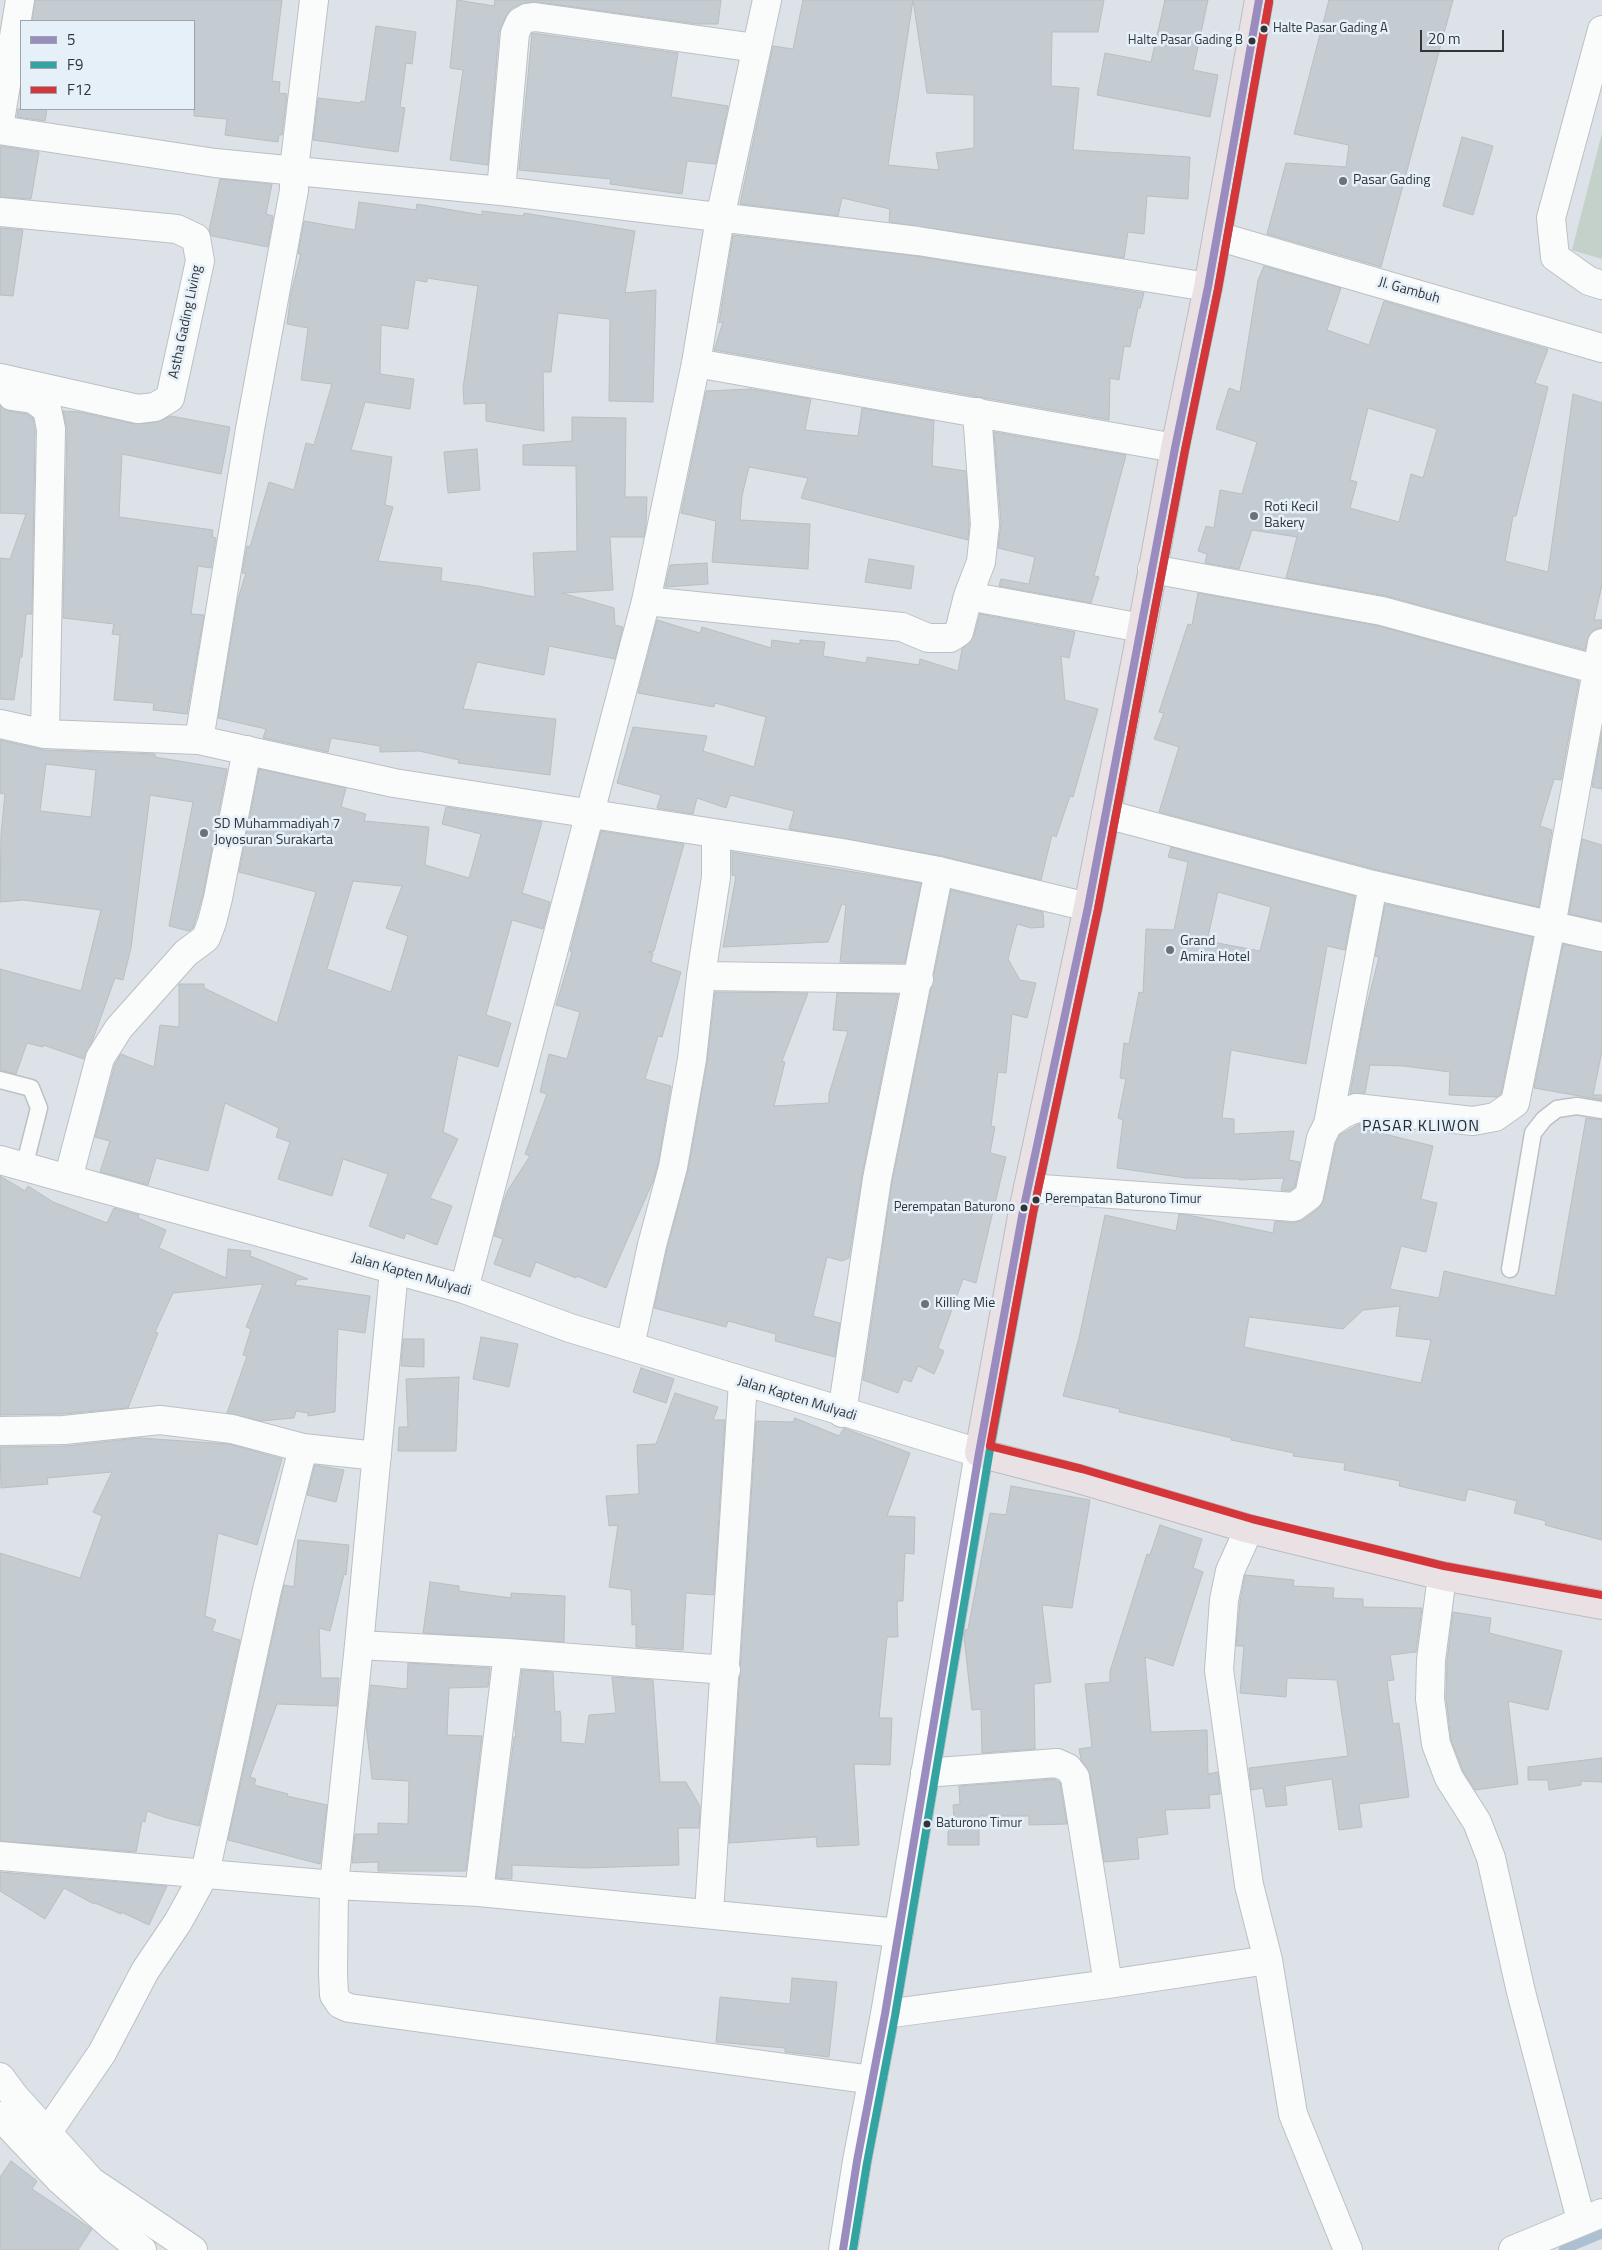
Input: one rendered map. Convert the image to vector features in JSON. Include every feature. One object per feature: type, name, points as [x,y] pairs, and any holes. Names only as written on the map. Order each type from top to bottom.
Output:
[{"type":"main road","points":[[979,1453],[1028,1188],[1088,907],[1175,448],[1208,287],[1259,0]]},
{"type":"main road","name":"Jalan Kapten Mulyadi","points":[[979,1453],[1249,1529],[1442,1576],[1602,1605]]},
{"type":"street","points":[[0,120],[20,0]]},
{"type":"street","points":[[199,740],[250,429],[294,190],[294,169],[314,0]]},
{"type":"street","points":[[464,1289],[646,601],[696,363],[720,218],[767,0]]},
{"type":"street","points":[[502,191],[515,33],[520,22],[527,18],[535,17],[756,48]]},
{"type":"street","points":[[1602,30],[1551,218],[1555,257],[1589,281],[1602,285]]},
{"type":"street","points":[[0,130],[214,163],[294,169],[502,191],[918,241],[1208,287]]},
{"type":"street","name":"Astha Gading Living","points":[[0,212],[177,229],[196,238],[200,260],[170,398],[156,408],[138,409],[0,378]]},
{"type":"street","name":"Jl. Gambuh","points":[[1217,236],[1602,348]]},
{"type":"street","points":[[696,363],[1175,448]]},
{"type":"street","points":[[0,394],[33,399],[47,409],[51,429],[45,734]]},
{"type":"street","points":[[646,601],[902,627],[928,638],[950,638],[959,632],[968,596],[981,562],[985,524],[977,412]]},
{"type":"street","points":[[1152,569],[1382,611],[1599,670]]},
{"type":"street","points":[[968,596],[1142,628]]},
{"type":"street","points":[[1328,1124],[1356,1108],[1473,1121],[1496,1117],[1515,1103],[1552,926],[1599,670],[1602,643]]},
{"type":"street","points":[[0,724],[45,734],[199,740],[394,783],[842,853],[939,871],[1088,907]]},
{"type":"street","points":[[68,1179],[100,1058],[124,1022],[186,953],[206,938],[218,898],[246,750]]},
{"type":"street","points":[[1106,814],[1372,885],[1602,937]]},
{"type":"street","points":[[630,1346],[652,1245],[673,1167],[692,1059],[716,877],[716,834]]},
{"type":"street","points":[[842,1412],[876,1179],[919,978],[939,871]]},
{"type":"street","points":[[1028,1188],[1294,1207],[1309,1196],[1321,1138],[1328,1124],[1372,885]]},
{"type":"street","points":[[702,976],[919,978]]},
{"type":"street","name":"Jalan Kapten Mulyadi","points":[[12,1163],[464,1289],[570,1328],[979,1453]]},
{"type":"street","points":[[394,1270],[359,1645],[334,1885],[334,1995],[340,2004],[349,2008],[872,2080]]},
{"type":"street","points":[[708,1913],[726,1670],[743,1382]]},
{"type":"street","points":[[0,1431],[64,1430],[160,1420],[232,1429],[303,1448],[377,1456]]},
{"type":"street","points":[[48,2133],[102,2053],[145,1971],[178,1922],[205,1873],[267,1590],[303,1448]]},
{"type":"street","points":[[843,2250],[856,2161],[885,2014],[979,1453]]},
{"type":"street","points":[[1249,1529],[1230,1571],[1224,1600],[1219,1670],[1249,1885],[1268,1960],[1293,2114],[1348,2250]]},
{"type":"street","points":[[1442,1576],[1431,1660],[1430,1698],[1436,1744],[1449,1778],[1477,1822],[1491,1858],[1521,1992],[1592,2216],[1513,2250]]},
{"type":"street","points":[[359,1645],[508,1653],[726,1670]]},
{"type":"street","points":[[479,1892],[508,1653]]},
{"type":"street","points":[[925,1773],[1057,1762],[1068,1768],[1074,1777],[1108,1984]]},
{"type":"street","points":[[0,1856],[334,1885],[479,1892],[899,1933]]},
{"type":"street","points":[[885,2014],[1268,1960]]},
{"type":"street","points":[[0,2077],[15,2097],[90,2181],[194,2250]]},
{"type":"street","points":[[1,2120],[59,2179],[115,2229],[142,2250]]},
{"type":"lane","points":[[0,1080],[31,1088],[39,1108],[12,1163]]},
{"type":"lane","points":[[1510,1269],[1532,1133],[1557,1109],[1577,1106],[1602,1110]]},
{"type":"shaded area","points":[[1602,133],[1602,259],[1572,250]]},
{"type":"building","points":[[35,0],[282,0],[272,81],[280,82],[279,93],[287,94],[282,135],[279,135],[278,142],[225,135],[227,119],[194,116],[195,20],[32,20]]},
{"type":"building","points":[[457,0],[494,6],[495,0],[721,0],[718,24],[697,24],[537,2],[525,3],[512,8],[499,32],[488,165],[450,160],[463,70],[450,68]]},
{"type":"building","points":[[803,0],[913,0],[1104,0],[1098,32],[1052,32],[1051,86],[1079,88],[1073,150],[1190,157],[1188,199],[1147,196],[1144,234],[1128,232],[1124,258],[889,222],[890,209],[842,198],[838,216],[740,204],[773,46],[793,49]],"holes":[[[913,0],[927,93],[974,95],[974,148],[936,153],[939,170],[888,165]]]},
{"type":"building","points":[[1165,0],[1208,0],[1193,70],[1218,75],[1210,117],[1097,95],[1105,53],[1151,62]]},
{"type":"building","name":"Pasar Gading","points":[[1329,0],[1453,0],[1381,267],[1267,234],[1286,163],[1346,167],[1349,145],[1294,134]]},
{"type":"building","points":[[376,26],[416,32],[412,64],[406,63],[400,107],[405,108],[398,152],[313,140],[318,98],[365,102]]},
{"type":"building","points":[[532,33],[678,53],[671,97],[728,106],[716,164],[687,161],[682,194],[610,184],[611,179],[519,170]]},
{"type":"building","points":[[18,109],[47,110],[45,121],[17,117]]},
{"type":"building","points":[[1462,137],[1493,146],[1473,215],[1443,206]]},
{"type":"building","points":[[0,146],[39,152],[31,199],[0,197]]},
{"type":"building","points":[[220,179],[272,184],[266,214],[273,216],[268,247],[212,236],[209,231]]},
{"type":"building","points":[[359,202],[416,210],[417,204],[482,215],[482,211],[523,216],[524,213],[635,231],[625,293],[656,290],[653,402],[609,401],[610,319],[558,313],[551,372],[543,372],[544,431],[486,421],[486,403],[464,404],[463,388],[478,286],[427,278],[427,282],[415,280],[408,329],[381,325],[380,374],[414,379],[410,409],[365,402],[351,450],[392,457],[385,505],[393,507],[378,561],[442,568],[441,581],[535,597],[533,553],[577,551],[576,466],[523,465],[523,445],[572,441],[572,417],[626,418],[625,497],[647,497],[644,537],[610,537],[613,590],[562,593],[614,608],[615,625],[623,627],[615,659],[549,646],[544,675],[477,662],[463,709],[556,719],[550,775],[458,763],[459,760],[419,751],[380,752],[380,746],[331,738],[328,752],[263,738],[266,729],[218,718],[238,599],[246,573],[242,573],[247,546],[250,547],[269,482],[294,490],[306,443],[314,445],[332,384],[301,380],[308,328],[287,324],[291,293],[301,254],[298,254],[304,221],[355,230]]},
{"type":"building","points":[[0,228],[23,230],[13,296],[0,295]]},
{"type":"building","points":[[733,235],[916,256],[1144,293],[1140,308],[1138,308],[1130,347],[1124,346],[1119,380],[1110,378],[1109,420],[714,350],[723,322],[719,323]]},
{"type":"building","points":[[1264,266],[1341,288],[1327,330],[1369,345],[1384,301],[1548,349],[1535,383],[1548,387],[1516,516],[1513,516],[1505,561],[1548,572],[1573,394],[1602,403],[1602,585],[1594,620],[1602,620],[1602,628],[1590,633],[1585,650],[1386,596],[1286,578],[1297,537],[1252,530],[1239,569],[1205,563],[1207,554],[1198,551],[1206,526],[1214,528],[1220,490],[1242,494],[1257,442],[1216,429],[1229,388],[1240,392],[1258,280]],"holes":[[[1368,408],[1437,429],[1423,478],[1411,474],[1399,522],[1350,508],[1357,482],[1350,480]]]},
{"type":"building","points":[[751,389],[811,399],[805,430],[858,436],[862,408],[934,421],[932,466],[966,471],[968,540],[801,498],[808,478],[749,467],[742,496],[740,520],[810,524],[808,569],[712,562],[716,521],[681,513],[706,391]]},
{"type":"building","points":[[0,405],[9,411],[27,414],[33,418],[35,430],[32,614],[26,614],[22,657],[20,657],[14,700],[0,699],[0,558],[10,559],[26,514],[0,513]]},
{"type":"building","points":[[63,411],[80,412],[135,424],[157,422],[171,416],[230,427],[221,474],[122,454],[119,517],[213,530],[212,537],[216,538],[211,568],[198,566],[191,614],[204,615],[187,714],[153,710],[154,703],[114,700],[120,635],[112,634],[114,624],[63,618],[67,429]]},
{"type":"building","points":[[994,432],[1126,455],[1094,576],[1099,577],[1091,603],[999,586],[1001,579],[1029,584],[1035,557],[998,548],[1001,523]]},
{"type":"building","points":[[477,449],[480,490],[448,493],[444,452]]},
{"type":"building","points":[[869,559],[914,566],[911,589],[865,582]]},
{"type":"building","points":[[707,563],[708,584],[665,587],[670,565]]},
{"type":"building","points":[[1198,593],[1379,626],[1579,681],[1561,780],[1554,779],[1540,826],[1552,830],[1539,907],[1377,870],[1159,812],[1179,747],[1154,739],[1164,713],[1159,712],[1188,624],[1192,625]]},
{"type":"building","points":[[980,614],[1075,632],[1069,658],[1061,656],[1065,700],[1098,709],[1073,797],[1070,796],[1056,837],[1052,835],[1041,880],[942,856],[789,829],[794,811],[730,795],[726,808],[697,798],[693,814],[657,808],[661,795],[617,783],[633,727],[707,736],[703,751],[754,767],[766,717],[715,703],[714,707],[638,693],[657,620],[700,633],[702,627],[771,648],[772,640],[800,644],[800,640],[825,642],[823,656],[866,663],[867,657],[919,665],[920,659],[958,671],[962,649],[974,636]]},
{"type":"building","points":[[1602,731],[1602,789],[1592,787]]},
{"type":"building","points":[[0,740],[44,750],[155,754],[155,757],[227,769],[203,895],[193,928],[189,931],[169,926],[193,802],[150,795],[131,948],[123,980],[115,978],[84,1059],[43,1045],[43,1047],[27,1043],[16,1074],[0,1070],[0,969],[81,991],[101,910],[23,900],[0,902],[1,834],[5,794],[0,793]],"holes":[[[46,764],[96,770],[91,817],[40,811]]]},
{"type":"building","points":[[259,769],[346,788],[341,807],[366,814],[364,821],[429,827],[425,865],[469,878],[481,834],[442,824],[446,807],[542,822],[522,893],[550,902],[543,929],[512,920],[486,1015],[511,1023],[498,1067],[458,1055],[443,1132],[458,1139],[430,1198],[452,1206],[437,1245],[406,1233],[404,1239],[369,1226],[388,1174],[343,1159],[332,1196],[278,1179],[290,1142],[276,1137],[279,1128],[225,1103],[208,1171],[156,1158],[148,1185],[100,1172],[110,1141],[95,1137],[115,1064],[121,1054],[154,1067],[160,1025],[179,1027],[179,984],[204,984],[204,988],[277,1023],[316,892],[239,872]],"holes":[[[353,881],[402,886],[386,928],[408,936],[391,992],[327,969]]]},
{"type":"building","points":[[601,831],[684,844],[654,951],[648,952],[653,953],[651,962],[681,972],[662,1037],[658,1036],[645,1079],[671,1086],[658,1164],[654,1179],[606,1288],[536,1262],[530,1277],[494,1264],[503,1239],[494,1236],[504,1200],[508,1190],[530,1156],[525,1154],[547,1094],[540,1092],[549,1054],[567,1059],[580,1012],[556,1005],[572,952],[570,951]]},
{"type":"building","points":[[1582,839],[1602,845],[1602,921],[1569,914]]},
{"type":"building","points":[[1171,847],[1355,896],[1345,950],[1327,946],[1306,1064],[1231,1050],[1222,1118],[1234,1119],[1234,1134],[1294,1131],[1289,1160],[1300,1162],[1295,1187],[1289,1191],[1281,1190],[1284,1178],[1239,1180],[1186,1178],[1117,1168],[1123,1120],[1118,1118],[1126,1079],[1120,1078],[1124,1043],[1129,1044],[1139,992],[1143,993],[1146,929],[1174,930],[1188,862],[1168,857]],"holes":[[[1218,892],[1271,907],[1260,951],[1207,941]]]},
{"type":"building","points":[[732,852],[921,883],[905,963],[840,962],[846,905],[842,904],[828,942],[723,947],[736,876],[732,875]]},
{"type":"building","points":[[951,890],[1043,912],[1044,927],[1031,928],[1017,924],[1008,959],[1020,980],[1036,983],[1027,1018],[1012,1014],[1006,1073],[998,1072],[991,1126],[995,1127],[990,1153],[1006,1157],[976,1283],[963,1279],[938,1348],[944,1351],[934,1374],[918,1366],[911,1382],[903,1379],[898,1393],[863,1380],[892,1182]]},
{"type":"building","points":[[1385,904],[1533,937],[1501,1094],[1497,1097],[1449,1095],[1450,1072],[1404,1066],[1370,1065],[1365,1093],[1350,1094],[1364,1016],[1379,957],[1375,956]]},
{"type":"building","points":[[1563,944],[1602,952],[1602,1051],[1593,1095],[1602,1095],[1602,1100],[1534,1088]]},
{"type":"building","points":[[715,992],[808,993],[782,1061],[785,1062],[774,1106],[829,1103],[829,1094],[848,1031],[833,1030],[837,993],[898,994],[862,1176],[849,1258],[842,1261],[827,1257],[813,1316],[840,1323],[835,1357],[775,1341],[776,1334],[728,1321],[726,1327],[654,1308],[688,1170],[707,1062]]},
{"type":"building","points":[[1586,1118],[1602,1120],[1602,1540],[1545,1525],[1546,1521],[1514,1513],[1517,1501],[1468,1489],[1465,1501],[1399,1486],[1400,1481],[1344,1470],[1345,1463],[1293,1456],[1294,1453],[1231,1440],[1232,1438],[1119,1412],[1120,1409],[1063,1396],[1079,1338],[1105,1215],[1176,1231],[1179,1214],[1273,1233],[1275,1221],[1293,1223],[1303,1220],[1319,1208],[1324,1199],[1336,1143],[1340,1135],[1359,1124],[1360,1128],[1433,1146],[1421,1199],[1437,1203],[1426,1252],[1401,1246],[1390,1289],[1439,1298],[1444,1271],[1555,1296]],"holes":[[[1400,1306],[1396,1336],[1431,1340],[1421,1383],[1244,1347],[1249,1317],[1343,1329],[1363,1310]]]},
{"type":"building","points":[[0,1176],[25,1191],[28,1186],[53,1202],[107,1223],[114,1208],[139,1215],[138,1218],[166,1230],[159,1248],[226,1278],[228,1249],[251,1251],[250,1256],[308,1279],[297,1280],[295,1285],[370,1296],[365,1333],[338,1329],[335,1412],[308,1416],[308,1413],[296,1411],[294,1418],[261,1421],[227,1413],[247,1356],[243,1355],[251,1329],[246,1327],[263,1284],[173,1293],[155,1332],[158,1333],[128,1408],[63,1414],[0,1415]]},
{"type":"building","points":[[481,1337],[518,1344],[509,1387],[473,1379]]},
{"type":"building","points":[[403,1339],[424,1339],[424,1367],[401,1366]]},
{"type":"building","points":[[641,1368],[674,1379],[666,1403],[633,1392]]},
{"type":"building","points":[[459,1377],[456,1451],[398,1451],[399,1427],[408,1427],[406,1379]]},
{"type":"building","points":[[675,1393],[718,1407],[713,1420],[725,1420],[714,1595],[686,1593],[683,1650],[636,1647],[636,1624],[632,1625],[631,1590],[609,1587],[618,1525],[609,1526],[606,1496],[639,1494],[637,1445],[656,1444]]},
{"type":"building","points":[[795,1418],[839,1436],[844,1428],[910,1453],[887,1516],[915,1517],[914,1554],[905,1553],[903,1601],[897,1601],[898,1637],[887,1637],[879,1718],[892,1718],[890,1765],[854,1764],[859,1845],[817,1847],[816,1837],[729,1843],[756,1421],[793,1422]]},
{"type":"building","points":[[139,1438],[229,1444],[282,1459],[257,1545],[218,1533],[205,1616],[216,1620],[212,1631],[240,1640],[199,1826],[147,1811],[145,1822],[142,1821],[136,1852],[0,1841],[0,1553],[80,1578],[102,1516],[93,1512],[112,1472],[47,1478],[48,1484],[1,1488],[0,1447],[66,1446]]},
{"type":"building","points":[[315,1465],[344,1470],[336,1502],[307,1495]]},
{"type":"building","points":[[1011,1486],[1090,1500],[1072,1608],[1042,1605],[1051,1682],[1034,1684],[1035,1749],[982,1753],[981,1709],[972,1710],[964,1636],[965,1630],[968,1629],[990,1513],[1006,1515]]},
{"type":"building","points":[[1160,1525],[1202,1539],[1193,1568],[1203,1572],[1173,1666],[1145,1657],[1151,1732],[1207,1730],[1208,1774],[1218,1772],[1220,1794],[1209,1795],[1210,1808],[1165,1810],[1168,1834],[1137,1838],[1139,1859],[1104,1862],[1090,1775],[1081,1759],[1079,1749],[1092,1747],[1085,1684],[1110,1682],[1110,1671],[1147,1554],[1150,1555]]},
{"type":"building","points":[[298,1540],[349,1545],[346,1575],[344,1574],[330,1631],[319,1628],[321,1678],[339,1678],[337,1706],[277,1704],[250,1777],[256,1779],[254,1785],[288,1794],[287,1796],[327,1805],[320,1864],[228,1840],[284,1585],[294,1587]]},
{"type":"building","points":[[1245,1575],[1294,1580],[1293,1586],[1334,1588],[1333,1598],[1363,1599],[1363,1607],[1422,1608],[1416,1652],[1390,1655],[1394,1680],[1387,1681],[1393,1724],[1399,1723],[1409,1797],[1359,1804],[1362,1827],[1339,1830],[1332,1779],[1285,1786],[1287,1805],[1266,1807],[1263,1788],[1251,1790],[1249,1768],[1348,1756],[1337,1680],[1287,1678],[1286,1697],[1240,1693],[1244,1646],[1236,1646],[1240,1602]]},
{"type":"building","points":[[430,1582],[459,1586],[459,1591],[511,1598],[511,1593],[565,1596],[564,1642],[423,1633]]},
{"type":"building","points":[[1453,1612],[1491,1618],[1489,1633],[1562,1651],[1548,1710],[1508,1701],[1518,1784],[1475,1790],[1463,1771],[1451,1740],[1446,1698],[1447,1661]]},
{"type":"building","points":[[408,1663],[490,1668],[488,1687],[449,1688],[447,1735],[482,1736],[466,1871],[378,1871],[378,1862],[352,1863],[355,1834],[378,1834],[378,1823],[408,1824],[409,1781],[372,1779],[366,1724],[371,1685],[407,1689]]},
{"type":"building","points":[[522,1670],[553,1672],[555,1712],[560,1711],[561,1718],[561,1742],[585,1744],[589,1715],[616,1713],[612,1677],[653,1680],[660,1782],[686,1782],[700,1806],[699,1828],[678,1828],[679,1865],[585,1868],[512,1865],[512,1879],[496,1878],[514,1737],[516,1737],[515,1728]]},
{"type":"building","points":[[1602,1758],[1602,1782],[1581,1781],[1581,1785],[1549,1790],[1548,1780],[1528,1780],[1528,1767]]},
{"type":"building","points":[[1054,1779],[1060,1783],[1067,1824],[1029,1825],[1029,1816],[979,1816],[979,1845],[948,1845],[948,1832],[954,1817],[953,1805],[960,1804],[959,1786]]},
{"type":"building","points":[[0,1872],[167,1886],[149,1925],[121,1912],[121,1914],[94,1904],[64,1888],[45,1919],[0,1891]]},
{"type":"building","points":[[792,1978],[837,1982],[829,2057],[785,2052],[785,2048],[716,2042],[720,1997],[790,2004]]},
{"type":"building","points":[[11,2161],[37,2181],[32,2189],[92,2229],[78,2250],[0,2250],[0,2177]]},
{"type":"waterway","points":[[1563,2250],[1602,2234]]},
{"type":"transit line","name":"5","points":[[843,2250],[857,2161],[885,2014],[979,1453],[1023,1211],[1088,907],[1175,448],[1208,287],[1259,0]]},
{"type":"transit line","name":"F9","points":[[853,2250],[867,2163],[895,2016],[989,1455],[1033,1213],[1098,909],[1185,450],[1218,289],[1269,2]]},
{"type":"transit line","name":"F12","points":[[1269,2],[1218,289],[1185,450],[1098,909],[1033,1213],[990,1446],[1082,1469],[1252,1519],[1444,1566],[1602,1595]]},
{"type":"place","name":"Halte Pasar Gading A","points":[[1264,29]]},
{"type":"place","name":"Halte Pasar Gading B","points":[[1252,41]]},
{"type":"place","name":"Pasar Gading","points":[[1343,181]]},
{"type":"place","name":"Roti Kecil Bakery","points":[[1254,516]]},
{"type":"place","name":"SD Muhammadiyah 7 Joyosuran Surakarta","points":[[204,833]]},
{"type":"place","name":"Grand Amira Hotel","points":[[1170,950]]},
{"type":"place","name":"Perempatan Baturono Timur","points":[[1036,1200]]},
{"type":"place","name":"Perempatan Baturono","points":[[1024,1208]]},
{"type":"place","name":"Killing Mie","points":[[925,1304]]},
{"type":"place","name":"Baturono Timur","points":[[927,1824]]},
{"type":"district","name":"PASAR KLIWON","points":[[1421,1127]]}]
